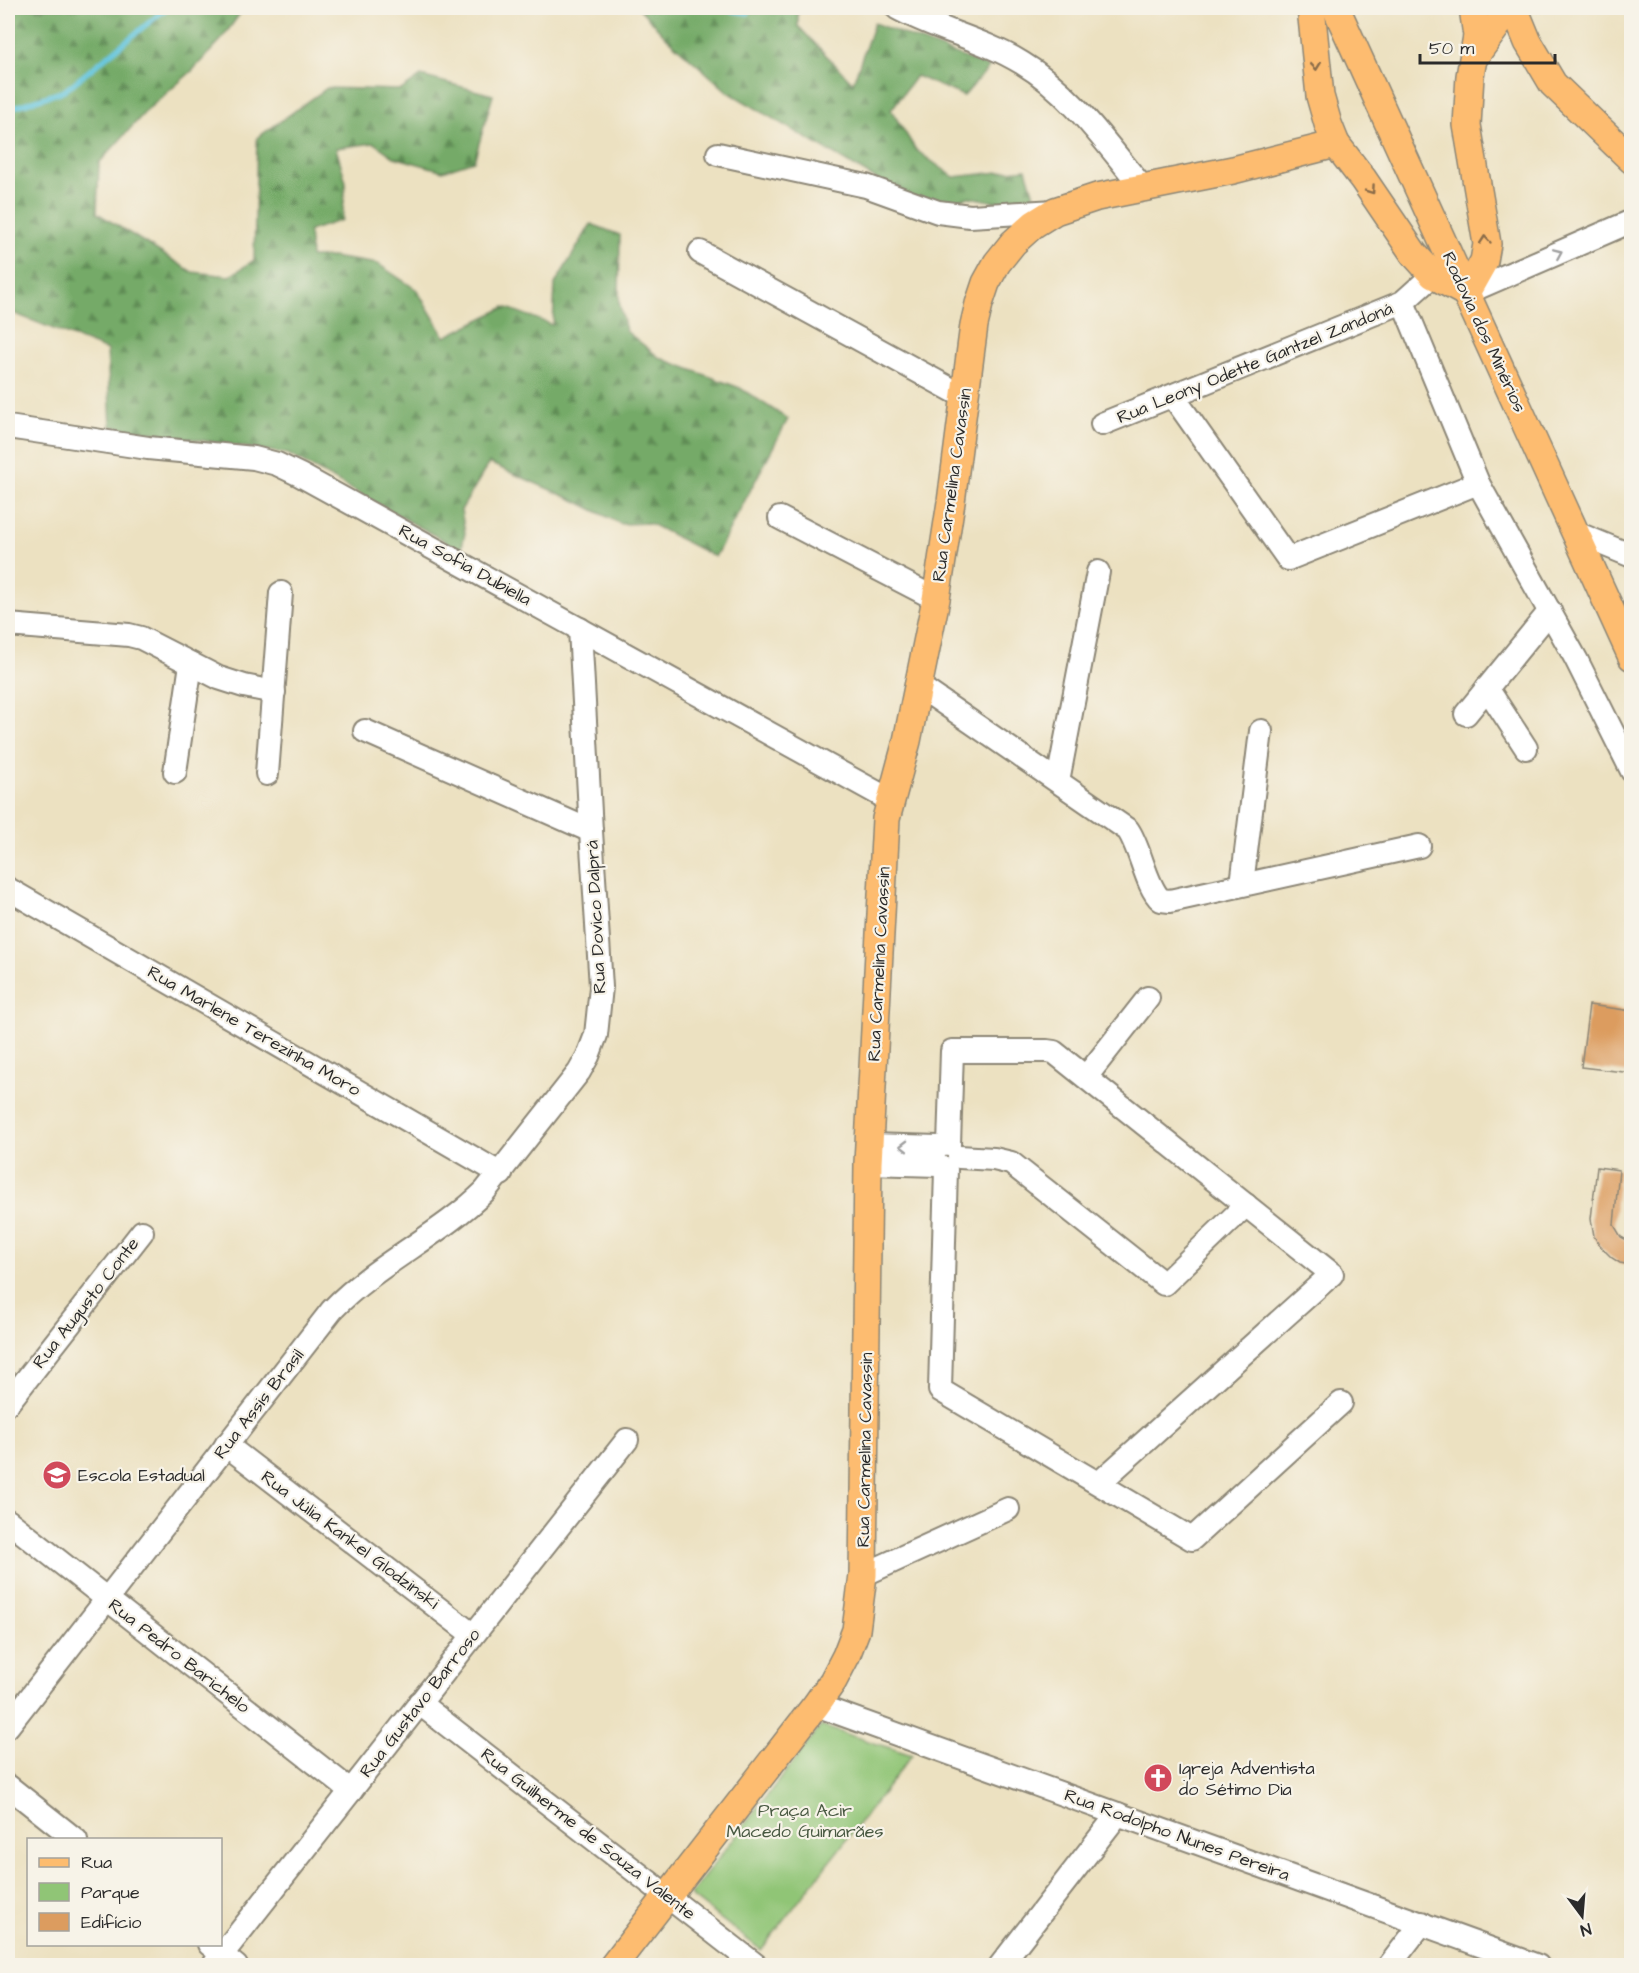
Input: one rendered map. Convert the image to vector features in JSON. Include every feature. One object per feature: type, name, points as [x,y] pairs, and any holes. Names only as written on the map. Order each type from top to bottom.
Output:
[{"type":"main road","points":[[1311,8],[1320,96],[1336,144],[1378,199],[1406,243],[1433,275],[1466,293],[1484,261],[1486,244],[1467,125],[1470,76],[1478,36],[1473,8]]},
{"type":"main road","name":"Rodovia dos Minérios","points":[[1336,8],[1632,657]]},
{"type":"main road","points":[[1475,56],[1512,8],[1528,42],[1553,84],[1632,160]]},
{"type":"main road","name":"Rua Carmelina Cavassin","points":[[613,1965],[816,1705],[846,1656],[856,1630],[863,1575],[869,1154],[885,840],[890,800],[907,741],[936,599],[950,512],[974,325],[986,283],[997,263],[1013,243],[1034,224],[1055,211],[1097,197],[1263,163],[1336,144]]},
{"type":"street","points":[[897,8],[996,50],[1021,62],[1047,79],[1066,97],[1143,188]]},
{"type":"street","points":[[718,154],[866,186],[938,212],[970,216],[1055,211]]},
{"type":"street","points":[[1466,293],[1632,221]]},
{"type":"street","points":[[700,252],[965,397]]},
{"type":"street","name":"Rua Leony Odette Gantzel Zandoná","points":[[1102,424],[1403,302],[1433,275]]},
{"type":"street","points":[[1403,302],[1478,483],[1598,700],[1632,771]]},
{"type":"street","points":[[1173,396],[1288,559],[1478,483]]},
{"type":"street","name":"Rua Sofia Dubiella","points":[[8,427],[148,448],[254,458],[277,464],[890,800]]},
{"type":"street","points":[[780,518],[936,599]]},
{"type":"street","points":[[1576,533],[1630,559]]},
{"type":"street","points":[[1058,781],[1098,572]]},
{"type":"street","points":[[267,774],[282,594]]},
{"type":"street","points":[[1466,714],[1550,611]]},
{"type":"street","points":[[8,625],[129,635],[141,638],[219,678],[274,692]]},
{"type":"street","name":"Rua Dovico Dalprá","points":[[501,1174],[579,1072],[596,1035],[602,987],[580,629]]},
{"type":"street","points":[[175,772],[190,664]]},
{"type":"street","points":[[919,686],[1128,830],[1137,846],[1155,893],[1161,900],[1170,901],[1419,846]]},
{"type":"street","points":[[1487,688],[1526,748]]},
{"type":"street","points":[[365,731],[591,831]]},
{"type":"street","points":[[1242,884],[1261,731]]},
{"type":"street","name":"Rua Marlene Terezinha Moro","points":[[8,889],[501,1174]]},
{"type":"street","points":[[1086,1077],[1148,998]]},
{"type":"street","points":[[1099,1483],[1332,1274],[1058,1055],[1047,1051],[952,1051],[946,1157],[940,1390],[1192,1539],[1341,1403]]},
{"type":"street","points":[[869,1154],[994,1159],[1011,1163],[1164,1284],[1246,1205]]},
{"type":"street","name":"Rua Assis Brasil","points":[[8,1726],[332,1310],[350,1291],[469,1208],[501,1174]]},
{"type":"street","name":"Rua Augusto Conte","points":[[8,1403],[142,1232]]},
{"type":"street","name":"Rua Gustavo Barroso","points":[[220,1957],[627,1440]]},
{"type":"street","name":"Rua Júlia Kankel Glodzinski","points":[[226,1445],[473,1635]]},
{"type":"street","points":[[863,1575],[1008,1509]]},
{"type":"street","name":"Rua Pedro Barichelo","points":[[8,1521],[351,1791]]},
{"type":"street","name":"Rua Guilherme de Souza Valente","points":[[419,1703],[757,1965]]},
{"type":"street","name":"Rua Rodolpho Nunes Pereira","points":[[816,1705],[1538,1965]]},
{"type":"street","points":[[8,1786],[75,1838]]},
{"type":"street","points":[[1000,1965],[1118,1814]]},
{"type":"street","points":[[1389,1965],[1422,1923]]},
{"type":"green space","points":[[8,8],[244,8],[221,40],[192,71],[147,110],[99,163],[97,213],[192,272],[230,276],[254,260],[257,138],[327,88],[401,90],[421,76],[493,95],[474,161],[443,171],[394,157],[374,143],[336,148],[346,182],[342,220],[309,231],[311,257],[332,257],[378,264],[417,290],[445,337],[505,307],[553,325],[555,284],[591,224],[620,235],[619,302],[626,331],[660,358],[740,388],[788,419],[715,557],[649,523],[621,524],[576,501],[489,463],[461,510],[465,533],[461,550],[288,454],[111,426],[107,350],[8,311]]},
{"type":"green space","points":[[639,8],[798,8],[798,26],[853,83],[874,23],[989,67],[964,96],[916,76],[891,110],[916,150],[954,177],[1026,169],[1035,199],[1006,204],[969,197],[938,205],[903,195],[728,92],[667,38]]},
{"type":"green space","name":"Praça Acir Macedo Guimarães","points":[[821,1726],[912,1755],[761,1950],[690,1895]]},
{"type":"building","points":[[1589,1005],[1632,1011],[1632,1073],[1581,1067]]},
{"type":"building","points":[[1597,1167],[1619,1170],[1614,1225],[1621,1237],[1632,1243],[1632,1265],[1620,1263],[1612,1258],[1599,1245],[1594,1236],[1591,1219]]},
{"type":"waterway","points":[[8,109],[64,91],[167,8]]},
{"type":"waterway","points":[[713,8],[748,13]]},
{"type":"place","name":"Escola Estadual","points":[[57,1475]]},
{"type":"place","name":"Igreja Adventista do Sétimo Dia","points":[[1158,1778]]}]
